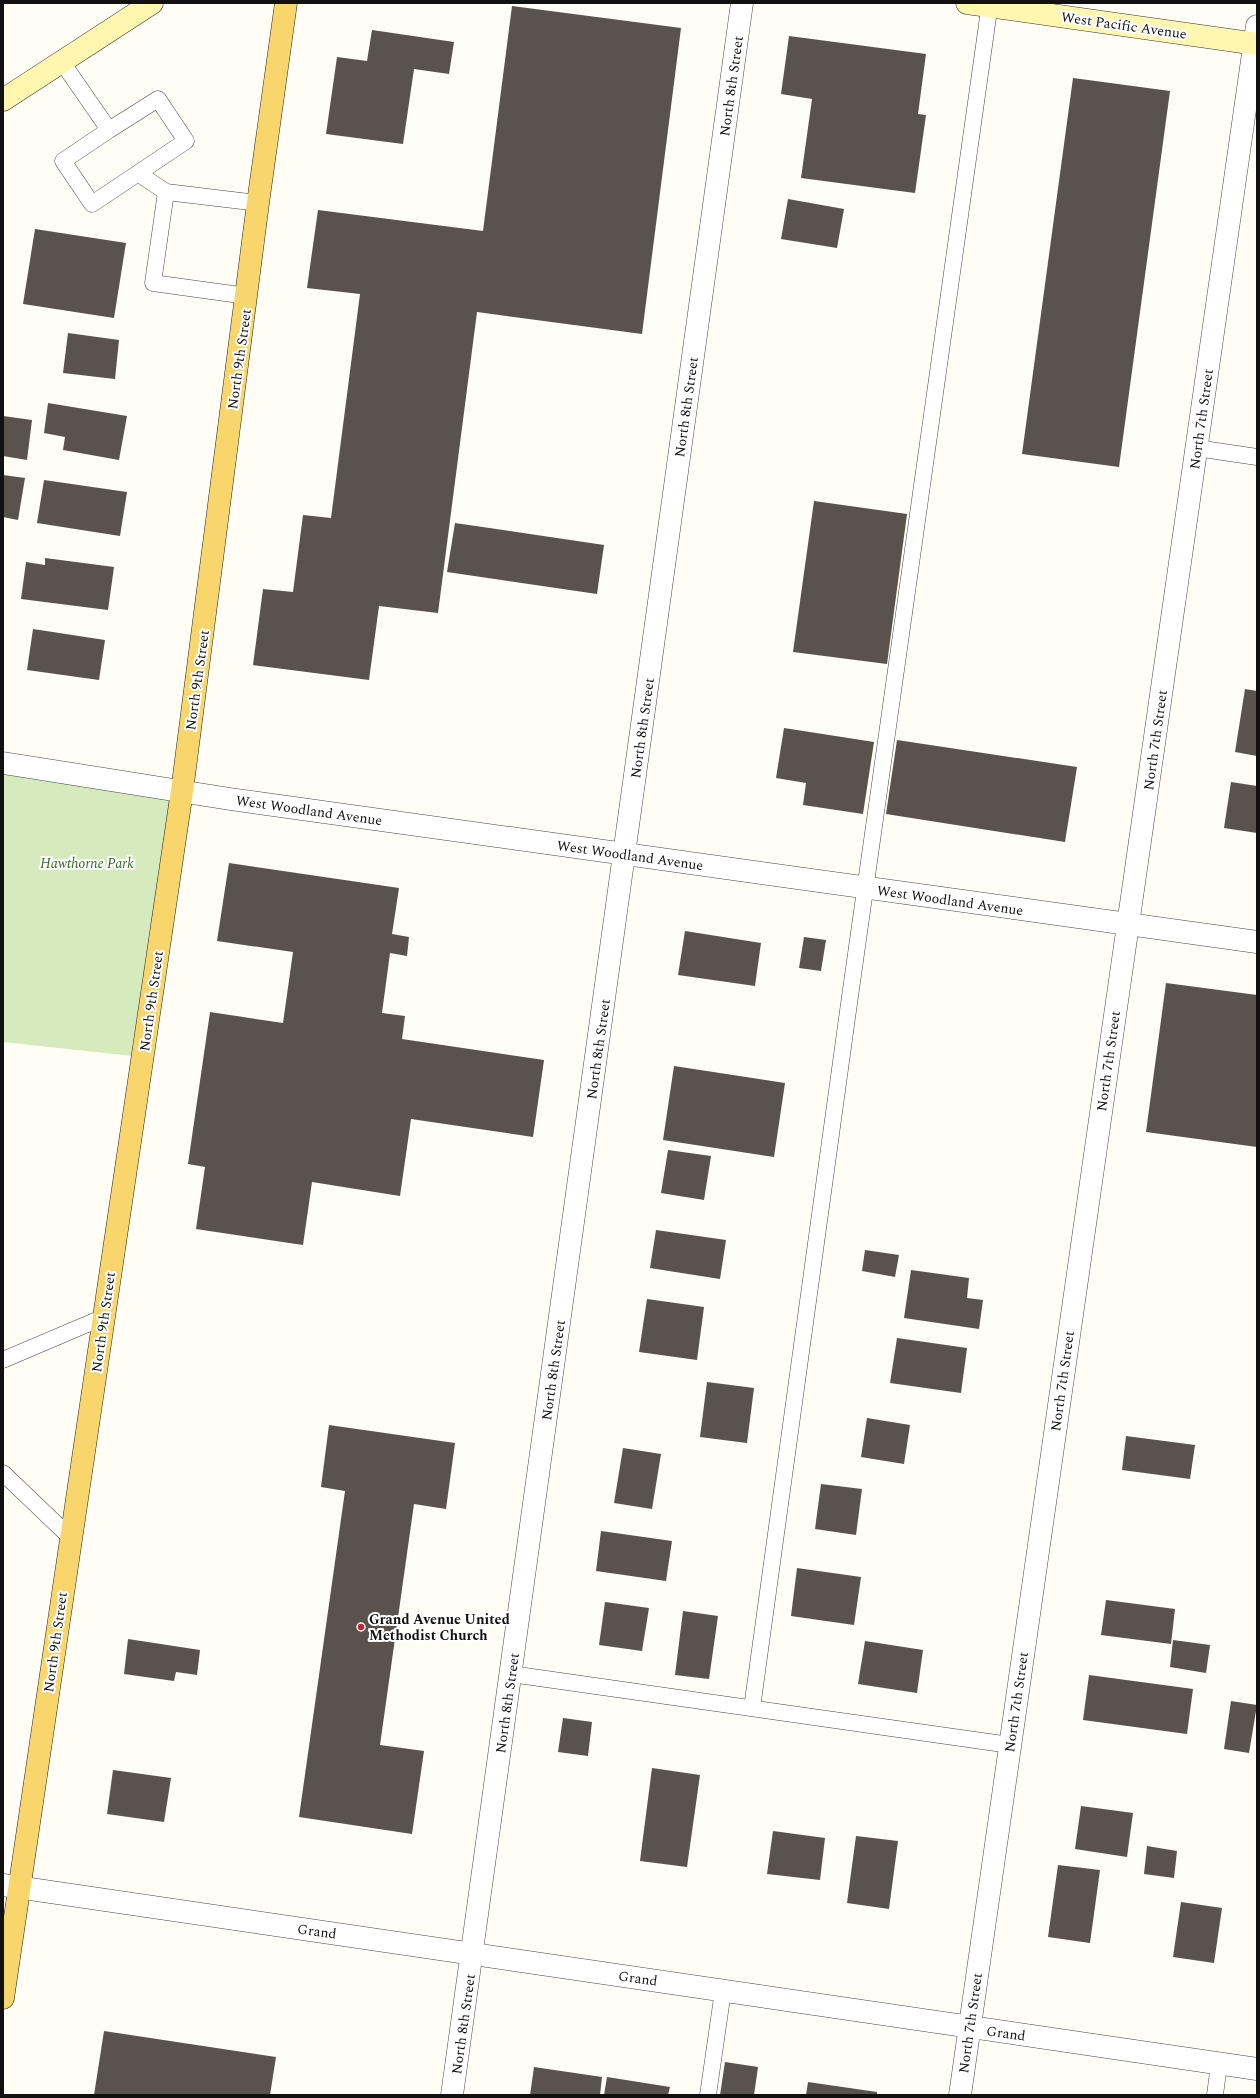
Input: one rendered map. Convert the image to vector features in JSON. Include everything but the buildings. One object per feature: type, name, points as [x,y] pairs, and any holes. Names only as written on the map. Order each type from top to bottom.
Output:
[{"type":"main road","points":[[3,100],[152,3]]},
{"type":"main road","name":"North 9th Street","points":[[3,1998],[11,1886],[71,1538],[182,791],[258,203],[286,3]]},
{"type":"main road","name":"West Pacific Avenue","points":[[967,3],[1256,38]]},
{"type":"street","name":"North 8th Street","points":[[452,2095],[742,3]]},
{"type":"street","name":"North 7th Street","points":[[960,2095],[1256,38]]},
{"type":"street","name":"West Woodland Avenue","points":[[3,763],[182,791],[1257,942]]},
{"type":"street","name":"Grand","points":[[11,1886],[969,2028],[1257,2069]]},
{"type":"lane","points":[[752,1708],[795,1383],[990,5]]},
{"type":"lane","points":[[62,62],[109,130]]},
{"type":"lane","points":[[158,99],[186,141],[159,154],[139,174],[111,186],[92,204],[62,161],[87,149],[109,130],[135,118],[158,99]]},
{"type":"lane","points":[[139,174],[166,192],[258,203]]},
{"type":"lane","points":[[166,192],[153,283],[247,296]]},
{"type":"lane","points":[[1196,448],[1257,457]]},
{"type":"lane","points":[[3,1360],[104,1317]]},
{"type":"lane","points":[[3,1473],[71,1538]]},
{"type":"lane","points":[[511,1674],[1010,1745]]},
{"type":"lane","points":[[708,2095],[723,1991]]},
{"type":"lane","points":[[1215,2095],[1219,2064]]},
{"type":"green space","name":"Hawthorne Park","points":[[3,763],[182,791],[142,1057],[3,1042]]},
{"type":"place","name":"Grand Avenue United Methodist Church","points":[[361,1627]]}]
